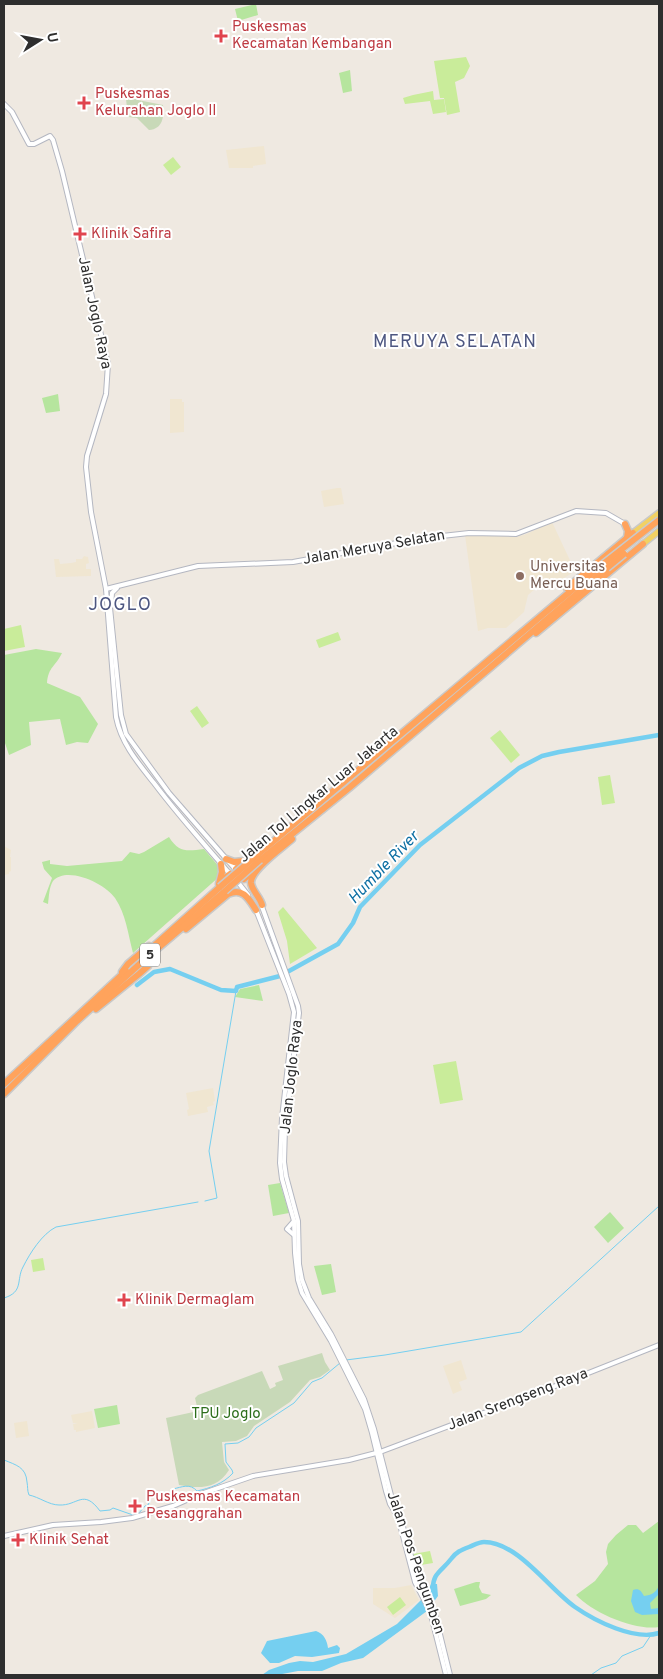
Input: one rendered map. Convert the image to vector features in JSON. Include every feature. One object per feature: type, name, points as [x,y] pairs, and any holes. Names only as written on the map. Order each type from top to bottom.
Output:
[{"type":"highway","name":"Jalan Tol Lingkar Luar Jakarta","points":[[4,1094],[77,1021],[258,858],[356,778],[538,618],[659,520]]},
{"type":"highway","name":"Jalan Tol Lingkar Luar Jakarta","points":[[258,858],[335,799],[392,743],[509,651],[659,524]]},
{"type":"highway","points":[[626,525],[628,530],[627,538]]},
{"type":"highway","points":[[538,618],[550,604],[638,529]]},
{"type":"highway","points":[[509,651],[517,648],[645,543]]},
{"type":"highway","points":[[77,1021],[83,1019],[150,960],[224,888],[233,871],[375,753],[392,743]]},
{"type":"highway","points":[[224,888],[241,882],[326,811],[335,799]]},
{"type":"highway","points":[[224,888],[222,872],[224,861],[246,861]]},
{"type":"highway","points":[[246,861],[246,869],[254,871]]},
{"type":"highway","points":[[254,871],[251,884],[259,907]]},
{"type":"highway","points":[[224,888],[234,892],[241,892],[259,907]]},
{"type":"highway","name":"Jalan Tol Lingkar Luar Jakarta","points":[[4,1084],[119,977],[224,888]]},
{"type":"main road","name":"Jalan Joglo Raya","points":[[4,104],[12,112],[30,144],[50,136],[53,140],[107,360],[106,394],[86,462],[91,512],[106,589],[116,717],[119,732],[181,819],[208,850],[224,861],[233,871],[259,907],[266,934],[283,978],[294,1015],[284,1162],[298,1221],[302,1280],[306,1292],[331,1334],[365,1409],[378,1452]]},
{"type":"main road","name":"Jalan Meruya Selatan","points":[[106,589],[198,566],[290,562],[424,538],[469,533],[516,534],[576,511],[606,513],[626,525],[638,529]]},
{"type":"main road","points":[[659,513],[638,529],[637,535],[645,543],[659,531]]},
{"type":"main road","points":[[626,525],[638,529]]},
{"type":"main road","points":[[110,609],[112,593],[114,589],[121,586]]},
{"type":"main road","name":"Jalan Joglo Raya","points":[[106,589],[124,730],[130,741],[169,793],[213,845],[259,907],[272,931],[296,997],[299,1013],[288,1090],[281,1123],[280,1163],[282,1179],[294,1221],[297,1274],[302,1293],[343,1361]]},
{"type":"main road","points":[[126,744],[130,741]]},
{"type":"main road","points":[[208,850],[213,845]]},
{"type":"main road","points":[[266,934],[272,931]]},
{"type":"main road","points":[[294,1221],[287,1229],[294,1236]]},
{"type":"main road","name":"Jalan Srengseng Raya","points":[[4,1536],[53,1525],[132,1518],[173,1506],[252,1476],[349,1460],[378,1452],[659,1345]]},
{"type":"main road","name":"Jalan Pos Pengumben","points":[[378,1452],[386,1491],[390,1504],[398,1518],[410,1568],[415,1582],[431,1608],[448,1675]]},
{"type":"shaded area","points":[[264,146],[266,164],[253,166],[253,168],[229,168],[226,150]]},
{"type":"shaded area","points":[[170,399],[182,399],[182,402],[184,402],[184,432],[170,433]]},
{"type":"shaded area","points":[[341,488],[344,504],[324,507],[321,491]]},
{"type":"shaded area","name":"Universitas Mercu Buana","points":[[552,522],[575,571],[561,580],[542,583],[528,595],[524,612],[506,628],[488,628],[478,631],[465,535],[492,534],[514,535],[515,537],[524,535]]},
{"type":"shaded area","points":[[84,556],[88,557],[89,563],[86,564],[86,569],[91,569],[91,576],[56,577],[54,559],[59,559],[60,564],[71,563],[76,562],[76,559],[82,559]]},
{"type":"shaded area","points":[[4,846],[11,850],[11,871],[9,874],[4,875]]},
{"type":"shaded area","points":[[213,1088],[215,1101],[213,1102],[214,1105],[207,1107],[208,1112],[188,1116],[187,1110],[189,1109],[186,1093]]},
{"type":"shaded area","points":[[461,1360],[467,1379],[459,1382],[462,1390],[453,1394],[443,1366]]},
{"type":"shaded area","points":[[92,1411],[95,1428],[76,1432],[73,1424],[78,1423],[73,1423],[71,1415]]},
{"type":"shaded area","points":[[27,1421],[29,1436],[16,1438],[14,1423]]},
{"type":"shaded area","points":[[411,1585],[419,1600],[395,1618],[373,1604],[373,1588],[395,1588]]},
{"type":"green space","points":[[256,4],[258,15],[238,21],[235,9]]},
{"type":"green space","points":[[466,57],[470,66],[464,78],[455,82],[460,112],[447,115],[444,98],[440,98],[434,61]]},
{"type":"green space","points":[[350,70],[352,91],[343,93],[339,73]]},
{"type":"green space","points":[[133,88],[133,96],[138,100],[163,105],[162,122],[154,129],[149,130],[137,118],[128,117],[125,90]]},
{"type":"green space","points":[[433,91],[434,100],[444,99],[446,112],[433,114],[430,101],[405,104],[403,98]]},
{"type":"green space","points":[[173,157],[181,167],[171,175],[163,165]]},
{"type":"green space","points":[[58,394],[60,411],[46,413],[42,398]]},
{"type":"green space","points":[[21,625],[25,647],[4,651],[4,629]]},
{"type":"green space","points":[[338,632],[341,640],[319,648],[316,640]]},
{"type":"green space","points":[[36,649],[62,653],[51,670],[47,683],[80,697],[98,724],[88,743],[77,742],[66,745],[60,719],[29,722],[31,745],[9,755],[4,740],[4,655]]},
{"type":"green space","points":[[197,706],[209,723],[202,728],[190,711]]},
{"type":"green space","points":[[500,730],[520,755],[511,763],[490,738]]},
{"type":"green space","points":[[610,775],[615,803],[602,805],[598,777]]},
{"type":"green space","points":[[169,837],[176,846],[184,850],[204,849],[220,868],[220,876],[133,953],[119,904],[110,893],[95,882],[76,876],[67,875],[59,877],[52,883],[48,904],[43,902],[52,878],[44,869],[42,862],[50,860],[50,864],[67,866],[122,861],[130,852],[139,854]]},
{"type":"green space","points":[[283,907],[317,948],[290,964],[287,941],[278,912]]},
{"type":"green space","points":[[259,985],[263,1001],[235,997],[240,989]]},
{"type":"green space","points":[[456,1061],[463,1100],[440,1104],[433,1065]]},
{"type":"green space","points":[[280,1183],[289,1213],[273,1216],[268,1185]]},
{"type":"green space","points":[[610,1212],[624,1228],[608,1243],[594,1227]]},
{"type":"green space","points":[[43,1258],[45,1270],[33,1272],[31,1260]]},
{"type":"green space","points":[[331,1264],[336,1292],[322,1295],[314,1266]]},
{"type":"green space","name":"TPU Joglo","points":[[322,1353],[330,1370],[320,1377],[310,1380],[290,1402],[254,1426],[247,1436],[236,1441],[222,1442],[224,1462],[229,1470],[219,1481],[200,1487],[179,1485],[166,1418],[198,1411],[195,1398],[198,1395],[262,1371],[270,1389],[276,1386],[275,1383],[283,1380],[278,1366]]},
{"type":"green space","points":[[117,1405],[120,1424],[98,1428],[94,1409]]},
{"type":"green space","points":[[659,1521],[659,1627],[638,1626],[615,1619],[583,1602],[576,1595],[595,1581],[608,1564],[606,1552],[608,1544],[616,1535],[628,1525],[636,1525],[643,1533]]},
{"type":"green space","points":[[430,1551],[433,1563],[415,1566],[413,1554]]},
{"type":"green space","points":[[480,1582],[479,1587],[482,1593],[491,1595],[486,1599],[460,1606],[454,1589]]},
{"type":"green space","points":[[400,1597],[406,1605],[393,1615],[387,1607]]},
{"type":"water","points":[[431,1584],[437,1584],[438,1596],[427,1611],[363,1658],[341,1663],[322,1671],[298,1671],[277,1675],[262,1675],[269,1670],[289,1663],[300,1661],[313,1662],[346,1654],[397,1624],[426,1595]]},
{"type":"water","points":[[659,1586],[659,1594],[650,1603],[651,1609],[659,1608],[659,1614],[642,1615],[635,1612],[631,1601],[633,1590],[640,1590],[644,1596],[653,1593]]},
{"type":"water","points":[[316,1631],[325,1638],[328,1648],[337,1645],[340,1648],[339,1653],[312,1657],[295,1656],[279,1663],[270,1663],[261,1653],[267,1641]]},
{"type":"waterway","name":"Humble River","points":[[137,985],[154,972],[170,969],[221,990],[236,991],[237,987],[280,976],[338,944],[353,923],[360,907],[420,845],[519,768],[542,756],[659,735]]},
{"type":"waterway","points":[[205,1201],[217,1198],[209,1151],[236,991]]},
{"type":"waterway","points":[[4,1298],[17,1289],[23,1267],[37,1244],[56,1227],[198,1202]]},
{"type":"waterway","points":[[346,1360],[521,1332],[659,1206]]},
{"type":"waterway","points":[[4,1460],[16,1465],[25,1473],[29,1495],[59,1505],[66,1505],[85,1499],[89,1500],[100,1511],[113,1508],[135,1515],[148,1505],[150,1501],[147,1495],[154,1491],[164,1496],[171,1494],[173,1489],[189,1486],[197,1491],[221,1483],[233,1473],[226,1462],[225,1444],[238,1443],[249,1437],[256,1428],[294,1403],[312,1382],[322,1378],[340,1363]]},
{"type":"waterway","points":[[433,1590],[436,1576],[457,1553],[480,1542],[497,1544],[521,1558],[565,1599],[593,1618],[627,1632],[649,1635],[659,1633]]},
{"type":"waterway","points":[[591,1675],[601,1668],[616,1663],[622,1656],[643,1647],[651,1635]]},
{"type":"place","name":"Puskesmas Kecamatan Kembangan","points":[[221,36]]},
{"type":"place","name":"Puskesmas Kelurahan Joglo II","points":[[84,103]]},
{"type":"place","name":"Klinik Safira","points":[[80,234]]},
{"type":"place","name":"Universitas Mercu Buana","points":[[520,576]]},
{"type":"place","name":"Klinik Dermaglam","points":[[124,1300]]},
{"type":"place","name":"Puskesmas Kecamatan Pesanggrahan","points":[[135,1506]]},
{"type":"place","name":"Klinik Sehat","points":[[18,1540]]},
{"type":"district","name":"MERUYA SELATAN","points":[[455,342]]},
{"type":"district","name":"JOGLO","points":[[120,605]]}]
